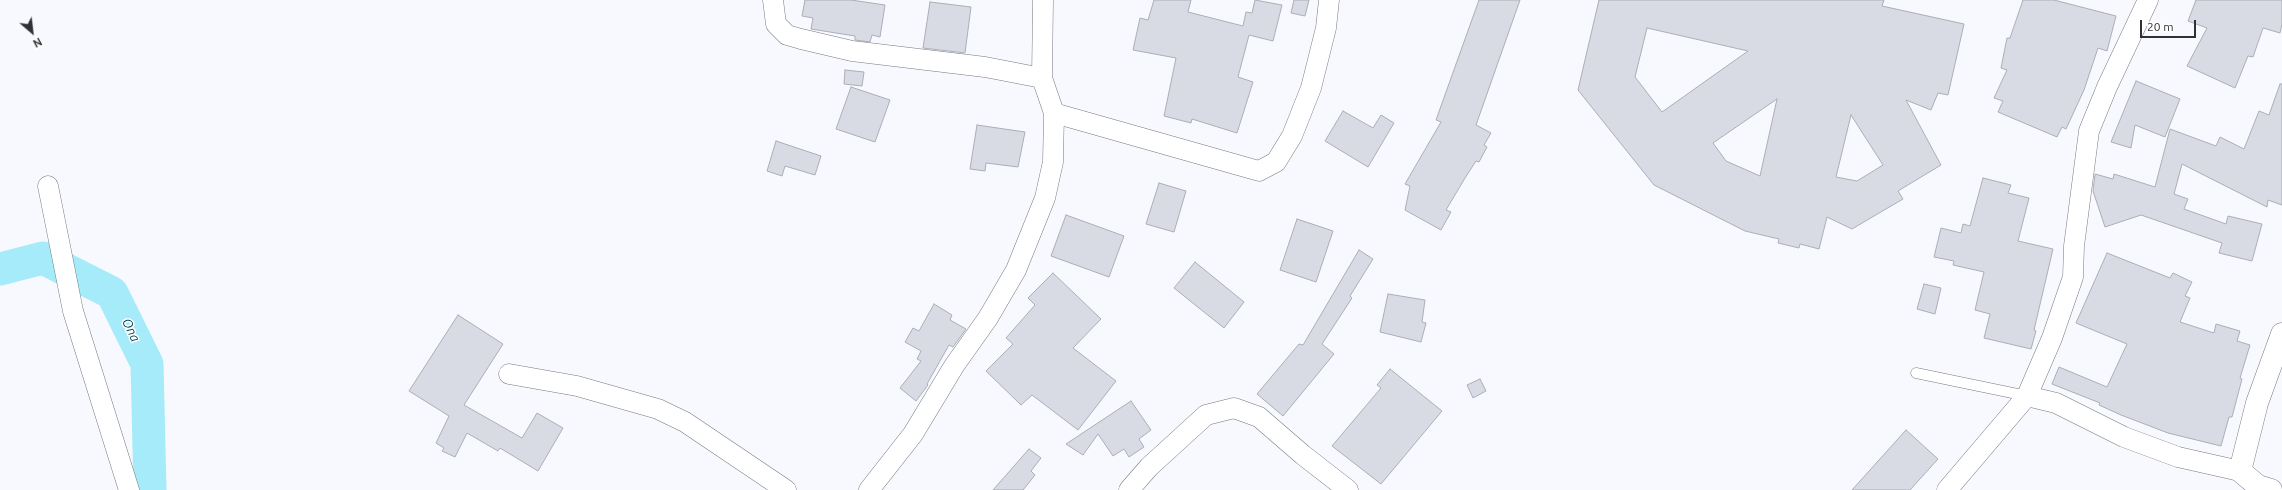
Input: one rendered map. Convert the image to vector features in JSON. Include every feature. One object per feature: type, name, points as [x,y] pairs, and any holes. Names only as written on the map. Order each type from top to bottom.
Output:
[{"type":"street","points":[[773,0],[776,24],[787,34],[801,39],[852,51],[969,65],[1042,78]]},
{"type":"street","points":[[869,490],[913,434],[954,366],[988,318],[1016,270],[1045,198],[1053,162],[1054,113],[1042,78],[1043,0]]},
{"type":"street","points":[[1054,113],[1259,171],[1276,162],[1292,136],[1311,88],[1326,28],[1329,0]]},
{"type":"street","points":[[1947,490],[2027,396],[2052,338],[2073,277],[2074,246],[2089,131],[2107,87],[2148,0]]},
{"type":"street","points":[[48,186],[73,311],[129,490]]},
{"type":"street","points":[[2240,471],[2257,403],[2282,334]]},
{"type":"street","points":[[510,374],[578,386],[658,409],[685,422],[786,490]]},
{"type":"street","points":[[2027,396],[2056,403],[2124,437],[2178,457],[2240,471],[2258,486],[2271,490]]},
{"type":"street","points":[[1129,490],[1149,467],[1206,415],[1234,408],[1259,417],[1303,455],[1348,490]]},
{"type":"lane","points":[[1916,373],[2027,396]]},
{"type":"building","points":[[805,0],[851,0],[885,5],[880,37],[872,35],[870,42],[855,40],[855,36],[811,29],[813,18],[802,16]]},
{"type":"building","points":[[1154,0],[1191,0],[1188,12],[1243,26],[1246,12],[1252,13],[1255,0],[1282,5],[1273,41],[1249,35],[1238,77],[1253,82],[1237,133],[1192,119],[1191,123],[1164,116],[1176,58],[1133,50],[1140,18],[1148,20]]},
{"type":"building","points":[[1294,0],[1309,0],[1305,16],[1291,13]]},
{"type":"building","points":[[1479,0],[1520,0],[1476,125],[1491,133],[1484,145],[1487,147],[1479,162],[1476,161],[1446,210],[1451,212],[1441,230],[1405,210],[1410,186],[1405,184],[1441,122],[1436,120]]},
{"type":"building","points":[[1599,0],[1884,0],[1882,6],[1964,24],[1948,95],[1938,93],[1931,110],[1906,100],[1941,165],[1898,191],[1903,199],[1852,229],[1827,217],[1819,249],[1800,244],[1799,248],[1778,243],[1779,239],[1745,231],[1654,185],[1578,90]],"holes":[[[1647,28],[1748,51],[1662,112],[1635,77]],[[1777,99],[1760,176],[1726,161],[1713,143]],[[1851,115],[1883,165],[1857,181],[1836,177]]]},
{"type":"building","points":[[2023,0],[2054,0],[2116,16],[2107,51],[2098,48],[2084,90],[2066,129],[2062,127],[2057,137],[1998,112],[2003,101],[1994,98],[2007,70],[2001,68],[2007,38],[2010,38]]},
{"type":"building","points":[[2196,0],[2282,0],[2282,24],[2280,33],[2263,28],[2253,57],[2248,56],[2235,88],[2187,66],[2207,28],[2188,21]]},
{"type":"building","points":[[930,2],[971,7],[965,53],[923,48]]},
{"type":"building","points":[[845,70],[864,72],[862,86],[844,84]]},
{"type":"building","points":[[2136,81],[2180,99],[2165,137],[2135,125],[2131,148],[2111,142]]},
{"type":"building","points":[[2280,84],[2282,84],[2282,205],[2268,200],[2267,207],[2182,164],[2174,194],[2188,199],[2184,209],[2226,224],[2228,216],[2262,224],[2252,261],[2219,253],[2222,243],[2141,215],[2105,227],[2093,191],[2095,174],[2113,179],[2114,174],[2155,187],[2170,129],[2216,146],[2220,137],[2244,149],[2259,111],[2269,115]]},
{"type":"building","points":[[851,87],[890,100],[875,142],[836,129]]},
{"type":"building","points":[[1343,111],[1373,128],[1381,115],[1394,123],[1368,167],[1325,141]]},
{"type":"building","points":[[977,125],[1025,132],[1018,167],[986,163],[985,171],[970,169]]},
{"type":"building","points":[[776,141],[821,156],[815,175],[785,166],[782,176],[767,171]]},
{"type":"building","points":[[1983,178],[2011,185],[2008,193],[2029,198],[2018,241],[2053,249],[2031,349],[1984,338],[1990,314],[1975,310],[1984,272],[1953,265],[1954,261],[1934,257],[1941,228],[1961,233],[1963,224],[1970,226]]},
{"type":"building","points":[[1159,183],[1186,191],[1174,232],[1146,224]]},
{"type":"building","points":[[1066,215],[1124,236],[1109,277],[1051,256]]},
{"type":"building","points":[[1297,219],[1333,231],[1316,282],[1280,270]]},
{"type":"building","points":[[1359,250],[1373,259],[1350,296],[1352,298],[1322,344],[1334,354],[1283,416],[1257,394],[1299,344],[1303,345]]},
{"type":"building","points":[[2107,253],[2170,278],[2173,273],[2192,282],[2185,296],[2190,298],[2180,322],[2214,333],[2216,324],[2240,331],[2237,341],[2250,345],[2240,378],[2242,379],[2232,417],[2229,417],[2221,446],[2168,433],[2121,415],[2099,405],[2100,403],[2052,384],[2059,367],[2107,387],[2127,344],[2076,323]]},
{"type":"building","points":[[1195,262],[1244,302],[1224,328],[1174,288]]},
{"type":"building","points":[[1053,273],[1101,319],[1073,348],[1116,381],[1078,430],[1032,395],[1021,405],[986,371],[1013,344],[1006,338],[1035,305],[1028,298]]},
{"type":"building","points":[[1924,284],[1941,288],[1935,314],[1917,309]]},
{"type":"building","points":[[1388,294],[1425,300],[1422,322],[1426,323],[1421,342],[1380,332]]},
{"type":"building","points":[[934,304],[952,315],[950,320],[966,329],[953,347],[949,345],[927,384],[928,385],[916,401],[900,388],[921,361],[917,359],[921,351],[905,342],[913,328],[919,331]]},
{"type":"building","points":[[458,315],[503,344],[464,405],[522,438],[537,413],[563,428],[538,471],[500,448],[498,451],[467,433],[455,457],[442,451],[444,448],[436,443],[449,416],[409,391]]},
{"type":"building","points":[[1390,369],[1442,411],[1381,484],[1332,446],[1381,388],[1377,385]]},
{"type":"building","points":[[1480,379],[1486,391],[1473,398],[1467,385]]},
{"type":"building","points":[[1131,401],[1151,430],[1139,439],[1144,447],[1129,457],[1124,449],[1113,456],[1098,434],[1083,455],[1066,444]]},
{"type":"building","points":[[1906,430],[1938,459],[1910,490],[1852,490]]},
{"type":"building","points":[[1029,449],[1041,458],[1031,471],[1035,475],[1023,490],[993,490]]},
{"type":"waterway","name":"Ona","points":[[0,269],[43,258],[112,293],[147,364],[150,490]]}]
